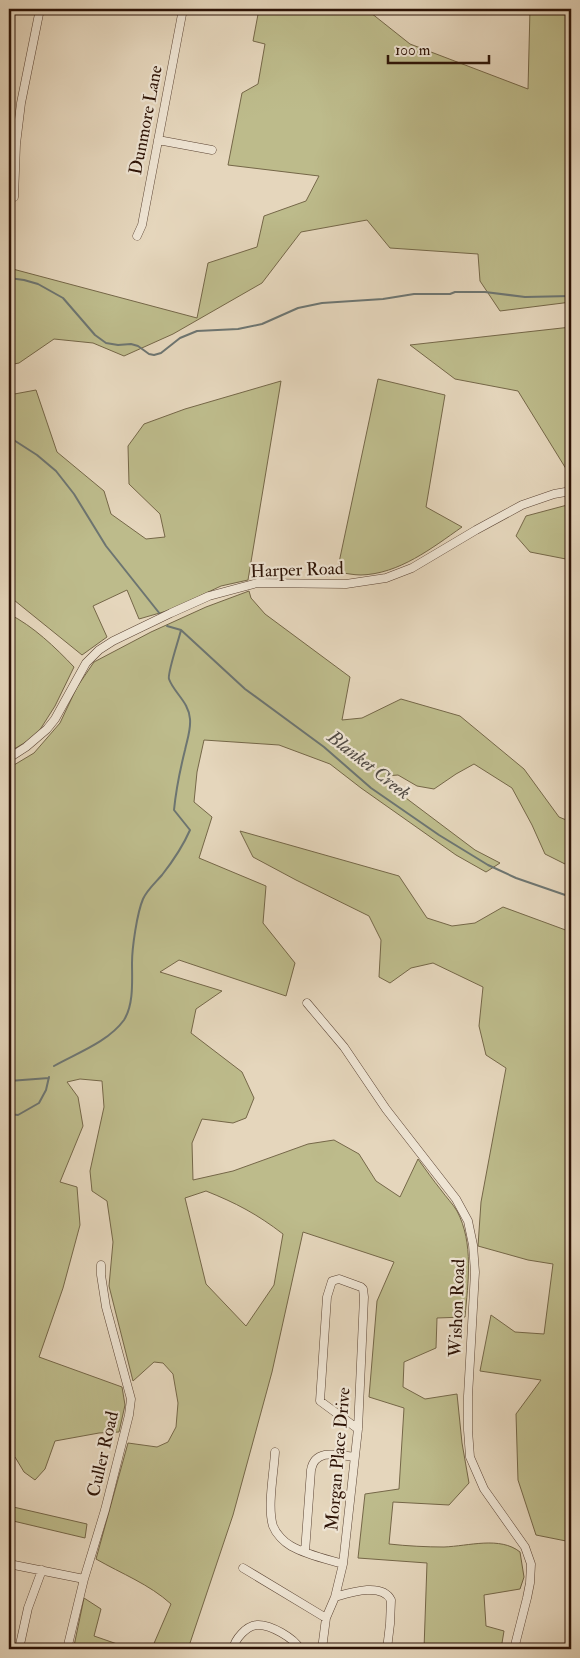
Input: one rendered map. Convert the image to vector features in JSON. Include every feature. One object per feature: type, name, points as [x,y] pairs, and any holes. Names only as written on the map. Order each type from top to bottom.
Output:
[{"type":"street","points":[[14,197],[16,144],[21,102],[40,9]]},
{"type":"street","name":"Dunmore Lane","points":[[137,236],[142,226],[183,9]]},
{"type":"street","points":[[158,140],[212,150]]},
{"type":"street","name":"Harper Road","points":[[9,758],[26,747],[47,729],[55,719],[86,663],[99,650],[113,640],[171,612],[209,596],[257,583],[346,584],[386,578],[412,568],[481,526],[522,505],[571,490]]},
{"type":"street","name":"Wishon Road","points":[[307,1003],[344,1047],[386,1109],[456,1199],[468,1220],[473,1245],[475,1272],[468,1396],[470,1457],[484,1489],[525,1547],[531,1564],[528,1598],[514,1649]]},
{"type":"street","name":"Culler Road","points":[[67,1649],[84,1579],[105,1510],[129,1415],[131,1399],[106,1308],[100,1275],[101,1265]]},
{"type":"street","name":"Morgan Place Drive","points":[[326,1618],[343,1564],[358,1429],[363,1323],[363,1289],[339,1278],[332,1281],[327,1298],[320,1401],[358,1429]]},
{"type":"street","points":[[275,1452],[271,1514],[274,1528],[278,1535],[289,1545],[304,1552],[343,1564]]},
{"type":"street","points":[[304,1552],[313,1461],[317,1457],[327,1454],[354,1457]]},
{"type":"street","points":[[9,1564],[84,1579]]},
{"type":"street","points":[[243,1568],[326,1618],[322,1649]]},
{"type":"street","points":[[19,1649],[28,1608],[42,1570]]},
{"type":"street","points":[[334,1597],[351,1592],[370,1590],[388,1595],[391,1600],[391,1609],[387,1649]]},
{"type":"street","points":[[233,1649],[240,1635],[253,1626],[259,1625],[282,1633],[295,1642],[300,1649]]},
{"type":"shaded area","points":[[259,9],[366,9],[410,44],[528,89],[530,9],[571,9],[571,302],[500,311],[480,281],[478,254],[390,248],[367,220],[301,232],[262,283],[173,334],[124,356],[93,343],[54,339],[19,363],[9,365],[9,268],[197,318],[208,263],[257,247],[264,216],[306,201],[319,176],[228,165],[242,93],[258,84],[265,44],[253,41]]},
{"type":"shaded area","points":[[571,327],[571,473],[568,472],[518,391],[455,379],[410,345]]},
{"type":"shaded area","points":[[378,379],[445,395],[426,507],[462,527],[414,558],[389,570],[361,575],[337,572]]},
{"type":"shaded area","points":[[281,381],[248,580],[221,586],[170,610],[139,619],[127,590],[93,606],[107,637],[82,655],[9,596],[9,395],[36,390],[57,452],[104,491],[111,514],[146,539],[165,537],[160,514],[129,484],[128,446],[144,424],[185,409]]},
{"type":"shaded area","points":[[571,504],[571,560],[530,552],[516,536],[526,516]]},
{"type":"shaded area","points":[[249,591],[251,598],[265,614],[350,677],[342,720],[362,718],[401,699],[460,716],[524,769],[559,817],[571,822],[571,867],[545,854],[512,788],[474,764],[434,789],[417,786],[398,775],[385,776],[394,789],[475,850],[500,863],[486,872],[456,855],[330,764],[279,745],[204,740],[197,772],[194,802],[212,817],[199,858],[266,886],[263,923],[295,963],[286,996],[179,960],[160,972],[222,991],[196,1009],[191,1033],[242,1072],[254,1098],[246,1118],[233,1123],[202,1119],[192,1143],[193,1180],[233,1171],[308,1144],[334,1140],[359,1154],[376,1181],[400,1197],[418,1159],[457,1211],[466,1236],[468,1250],[465,1317],[437,1318],[436,1348],[404,1362],[403,1387],[425,1399],[457,1394],[462,1443],[469,1483],[449,1505],[393,1502],[389,1544],[444,1547],[494,1543],[512,1547],[520,1552],[524,1577],[520,1589],[484,1595],[486,1626],[504,1631],[501,1649],[424,1649],[427,1563],[358,1558],[365,1494],[399,1489],[404,1408],[369,1397],[377,1301],[394,1262],[303,1232],[272,1372],[233,1515],[188,1649],[80,1649],[74,1646],[84,1598],[101,1609],[94,1636],[123,1646],[152,1648],[171,1604],[144,1585],[96,1559],[128,1443],[157,1447],[168,1442],[176,1427],[178,1403],[173,1374],[163,1363],[154,1362],[133,1381],[109,1286],[113,1242],[107,1201],[92,1191],[90,1171],[104,1107],[102,1081],[80,1079],[67,1082],[78,1097],[83,1126],[60,1182],[77,1187],[80,1225],[63,1288],[39,1357],[122,1387],[125,1405],[119,1432],[99,1433],[55,1441],[45,1469],[35,1480],[24,1472],[15,1457],[9,1456],[9,768],[34,753],[60,723],[77,687],[94,662],[151,632],[206,607]],"holes":[[[206,1191],[255,1215],[283,1234],[274,1285],[246,1326],[206,1284],[185,1198]]]},
{"type":"shaded area","points":[[9,614],[43,638],[74,667],[55,706],[36,736],[9,752]]},
{"type":"shaded area","points":[[240,831],[399,876],[427,918],[452,926],[475,923],[503,907],[571,932],[571,1542],[536,1535],[518,1480],[516,1414],[541,1380],[480,1371],[491,1315],[515,1332],[544,1334],[553,1264],[528,1260],[478,1246],[481,1202],[506,1068],[486,1055],[479,1026],[483,987],[433,963],[411,968],[390,983],[379,977],[381,940],[369,916],[253,857]]},
{"type":"shaded area","points":[[9,1506],[87,1524],[85,1538],[9,1520]]},
{"type":"waterway","points":[[9,278],[38,284],[63,298],[95,335],[106,343],[118,345],[131,344],[154,355],[161,353],[180,338],[197,331],[238,329],[262,324],[298,308],[322,303],[383,299],[414,294],[450,294],[455,292],[485,292],[525,297],[571,296]]},
{"type":"waterway","name":"Blanket Creek","points":[[9,437],[37,455],[56,471],[74,494],[106,546],[160,614]]},
{"type":"waterway","name":"Blanket Creek","points":[[167,626],[181,630],[245,689],[324,747],[371,788],[439,835],[488,865],[516,878],[571,897]]},
{"type":"waterway","points":[[54,1066],[101,1041],[110,1035],[124,1020],[131,999],[133,949],[137,921],[143,899],[178,853],[190,830],[174,810],[190,723],[187,708],[169,679],[171,664],[181,630]]},
{"type":"waterway","points":[[9,1114],[18,1115],[39,1103],[46,1090],[49,1077]]},
{"type":"waterway","points":[[9,1081],[49,1078]]}]
